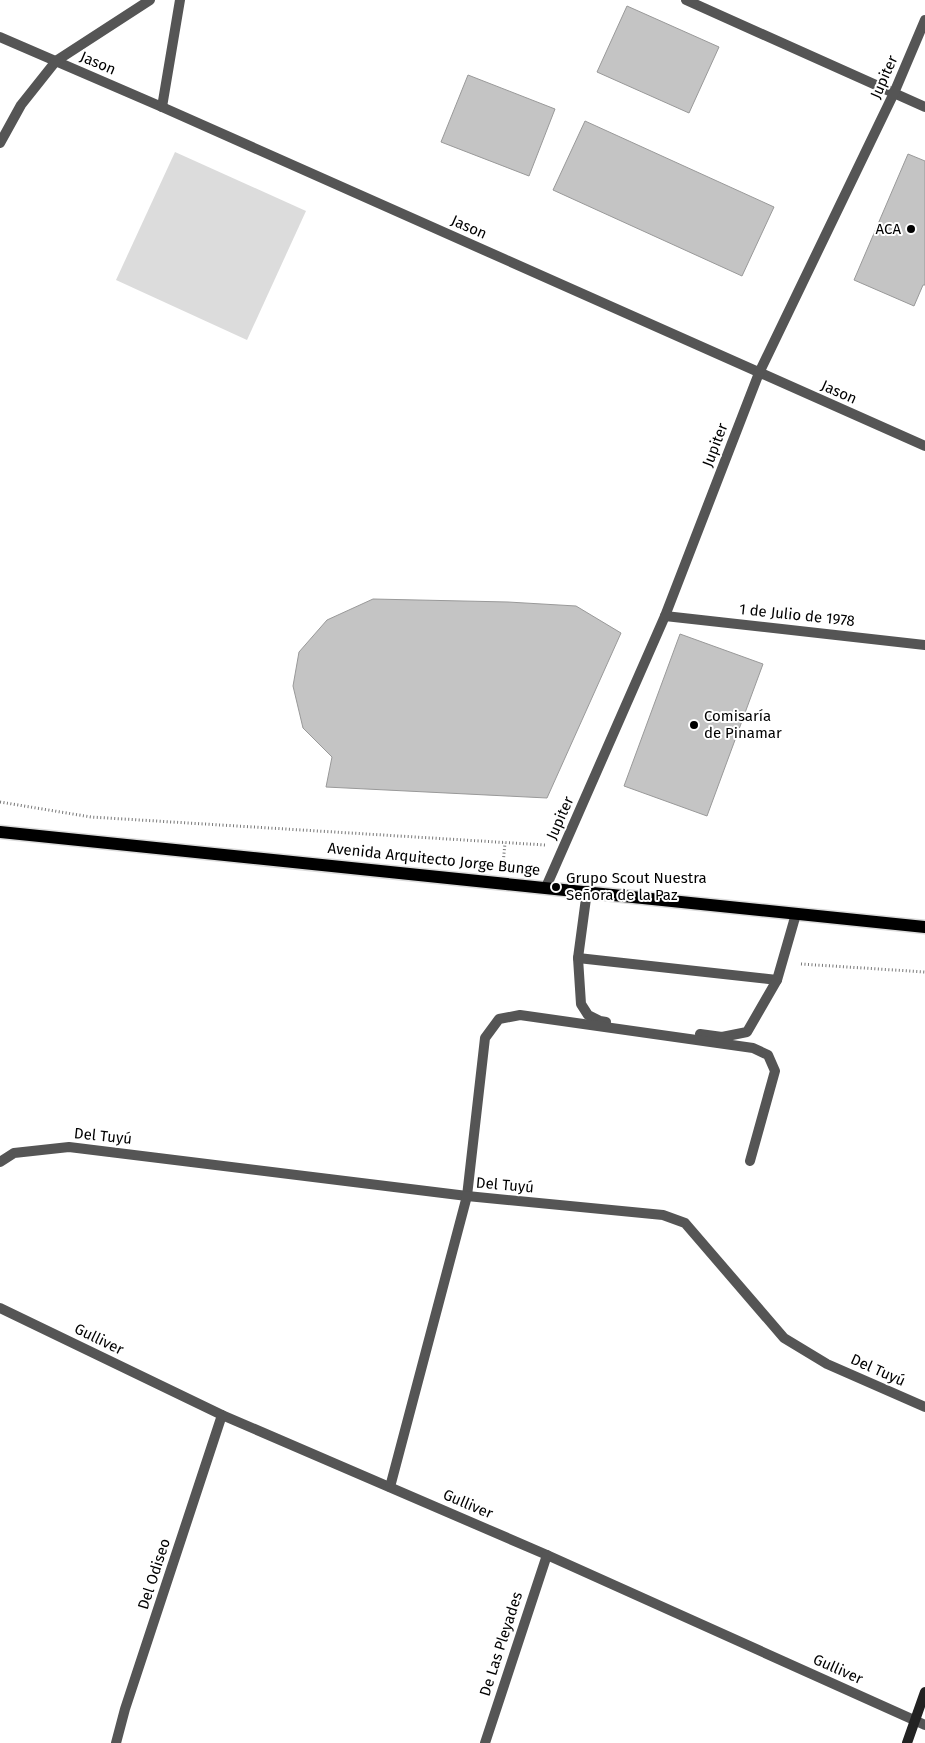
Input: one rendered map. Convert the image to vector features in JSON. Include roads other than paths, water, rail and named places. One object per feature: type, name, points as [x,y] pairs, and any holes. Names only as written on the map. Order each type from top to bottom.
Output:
[{"type":"main road","name":"Avenida Arquitecto Jorge Bunge","points":[[0,832],[925,927]]},
{"type":"main road","points":[[906,1743],[920,1723],[925,1692]]},
{"type":"street","points":[[0,143],[21,105],[56,62],[150,0]]},
{"type":"street","points":[[162,107],[180,0]]},
{"type":"street","points":[[686,0],[925,107]]},
{"type":"street","name":"Jupiter","points":[[546,887],[665,616],[759,373],[894,93],[925,20]]},
{"type":"street","name":"Jason","points":[[0,37],[925,446]]},
{"type":"street","name":"1 de Julio de 1978","points":[[665,616],[925,644]]},
{"type":"street","points":[[587,891],[578,958],[581,1004],[588,1015],[600,1022],[722,1037],[747,1032],[777,980],[796,914]]},
{"type":"street","points":[[578,958],[777,980]]},
{"type":"street","points":[[390,1487],[467,1196],[485,1038],[500,1019],[520,1015],[753,1048],[768,1054],[776,1071],[750,1161]]},
{"type":"street","name":"Del Tuyú","points":[[0,1162],[14,1153],[69,1147],[467,1196],[663,1214],[684,1224],[784,1338],[827,1364],[925,1407]]},
{"type":"street","name":"Gulliver","points":[[0,1308],[222,1415],[547,1555],[920,1723]]},
{"type":"street","name":"Del Odiseo","points":[[116,1743],[128,1700],[222,1415]]},
{"type":"street","name":"De Las Pleyades","points":[[485,1743],[547,1555]]},
{"type":"place","name":"ACA","points":[[911,229]]},
{"type":"place","name":"Comisaría de Pinamar","points":[[694,725]]},
{"type":"place","name":"Grupo Scout Nuestra Señora de la Paz","points":[[556,887]]}]
